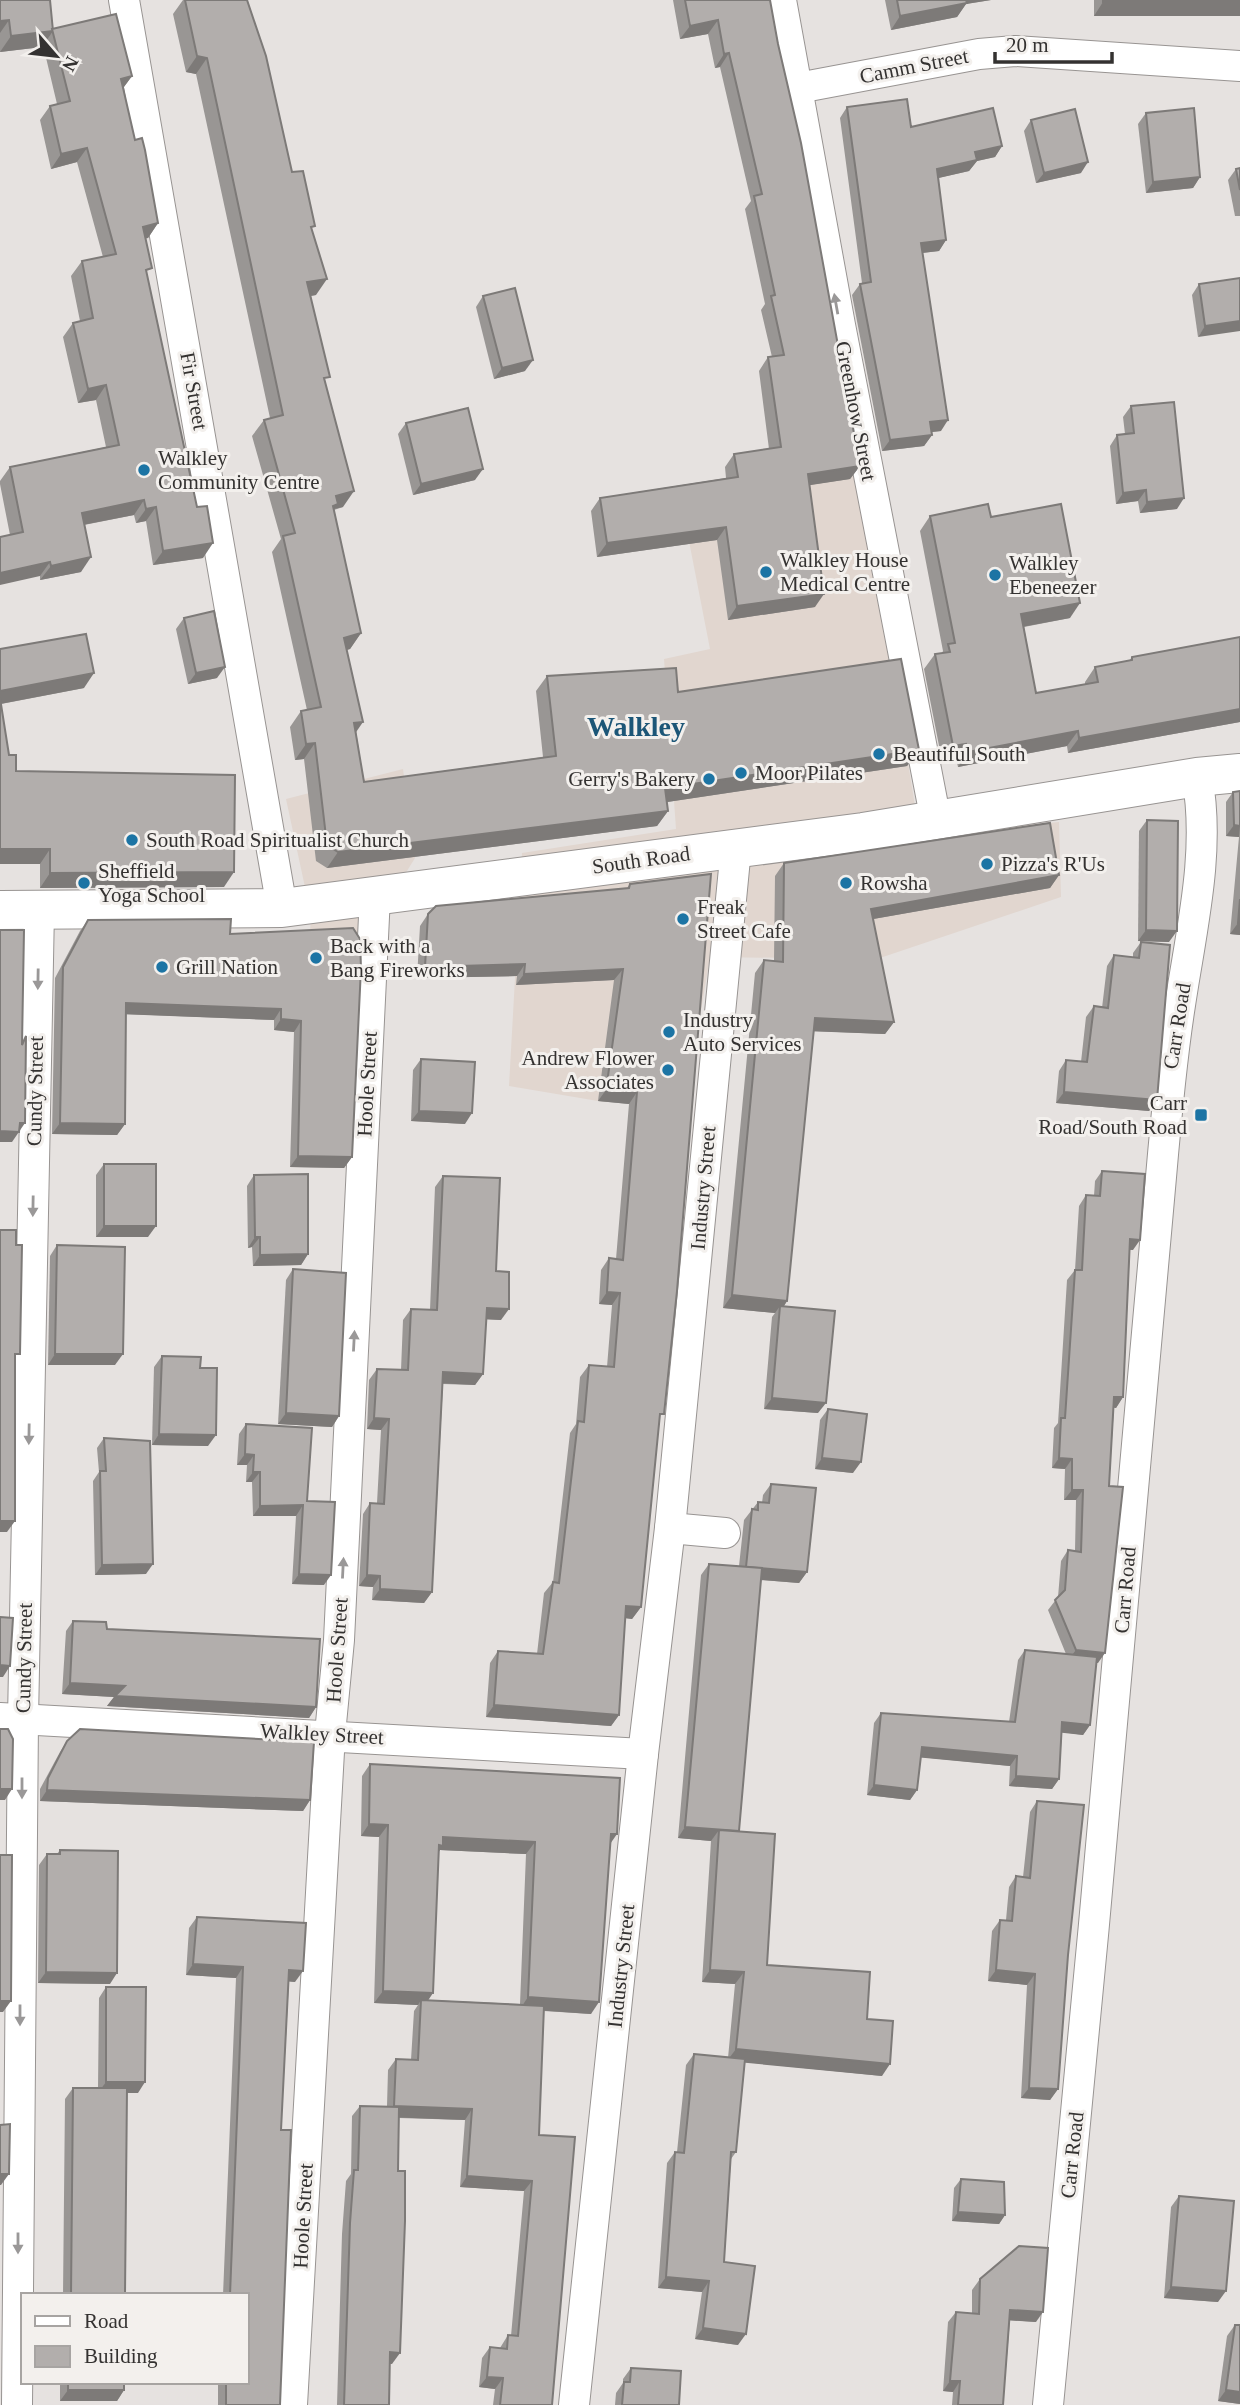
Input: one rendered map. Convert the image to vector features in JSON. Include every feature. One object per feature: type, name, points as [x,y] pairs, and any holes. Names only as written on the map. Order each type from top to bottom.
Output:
[{"type":"street","name":"Fir Street","points":[[124,0],[282,908]]},
{"type":"street","name":"Greenhow Street","points":[[781,0],[876,515],[936,821]]},
{"type":"street","name":"Camm Street","points":[[798,88],[979,54],[1015,51],[1240,66]]},
{"type":"street","name":"South Road","points":[[0,910],[282,908],[936,821],[1197,777],[1240,773]]},
{"type":"street","name":"Carr Road","points":[[1048,2405],[1106,1810],[1170,1073],[1193,922],[1201,841],[1202,803],[1197,777]]},
{"type":"street","name":"Industry Street","points":[[574,2405],[643,1754],[670,1528],[736,848]]},
{"type":"street","name":"Hoole Street","points":[[292,2405],[330,1734],[339,1640],[375,896]]},
{"type":"street","name":"Cundy Street","points":[[17,2405],[11,1718],[39,911]]},
{"type":"street","points":[[670,1528],[725,1533]]},
{"type":"street","name":"Walkley Street","points":[[11,1718],[330,1734],[643,1754]]},
{"type":"shaded area","points":[[860,472],[920,836],[1059,822],[1061,897],[877,959],[710,957],[685,1106],[598,1101],[509,1086],[522,853],[676,829],[664,659],[710,649],[680,495]]},
{"type":"shaded area","points":[[403,769],[415,858],[304,1037],[311,915],[286,799]]},
{"type":"building","points":[[0,0],[50,0],[53,31],[11,36],[9,20],[0,21]]},
{"type":"building","points":[[185,0],[247,0],[266,56],[292,172],[303,171],[315,226],[311,227],[327,279],[307,282],[330,377],[324,378],[354,491],[336,496],[338,504],[333,506],[361,633],[344,638],[363,722],[354,723],[364,782],[556,756],[547,676],[676,668],[678,692],[901,659],[919,750],[665,788],[668,811],[338,852],[327,845],[315,743],[306,744],[301,711],[321,707],[283,536],[295,533],[264,420],[283,415],[207,58],[197,56]]},
{"type":"building","points":[[685,0],[770,0],[801,143],[860,466],[808,474],[824,594],[737,606],[726,527],[607,543],[600,498],[738,477],[734,454],[781,447],[768,357],[784,355],[771,296],[775,295],[754,196],[762,194],[729,53],[724,54],[718,20],[690,26]]},
{"type":"building","points":[[897,0],[966,0],[967,3],[900,16]]},
{"type":"building","points":[[1240,0],[1240,2],[1103,2]]},
{"type":"building","points":[[116,14],[132,76],[121,79],[135,140],[142,138],[158,223],[143,227],[152,268],[146,270],[197,507],[207,506],[213,543],[163,551],[156,507],[146,509],[144,500],[82,513],[91,557],[51,566],[50,562],[0,573],[0,537],[23,532],[10,467],[119,445],[106,385],[88,389],[73,323],[93,318],[82,261],[116,254],[87,148],[61,154],[50,106],[70,101],[52,29]]},
{"type":"building","points":[[907,99],[911,127],[993,108],[1002,146],[975,152],[977,160],[937,169],[946,240],[921,243],[948,420],[930,422],[932,435],[890,440],[860,284],[871,282],[847,107]]},
{"type":"building","points":[[1194,108],[1200,177],[1153,182],[1146,113]]},
{"type":"building","points":[[1075,109],[1088,162],[1044,173],[1031,120]]},
{"type":"building","points":[[1240,168],[1240,190],[1236,169]]},
{"type":"building","points":[[1240,278],[1240,321],[1205,326],[1199,284]]},
{"type":"building","points":[[515,288],[533,360],[502,368],[483,296]]},
{"type":"building","points":[[1174,402],[1184,498],[1147,502],[1146,490],[1123,493],[1117,435],[1134,433],[1131,406]]},
{"type":"building","points":[[468,408],[483,469],[421,484],[406,423]]},
{"type":"building","points":[[988,504],[991,517],[1061,504],[1080,603],[1021,614],[1036,693],[1098,682],[1095,667],[1132,660],[1132,657],[1240,637],[1240,709],[1079,738],[1078,731],[968,752],[966,744],[953,746],[935,654],[950,652],[948,644],[955,643],[930,516]]},
{"type":"building","points":[[214,611],[225,667],[196,673],[184,618]]},
{"type":"building","points":[[86,634],[94,673],[0,691],[0,649]]},
{"type":"building","name":"South Road Spiritualist Church","points":[[0,698],[9,755],[16,755],[16,771],[235,775],[234,872],[50,873],[50,849],[0,849]]},
{"type":"building","points":[[1240,791],[1240,826],[1234,825],[1233,792]]},
{"type":"building","points":[[1147,820],[1178,821],[1177,931],[1146,930]]},
{"type":"building","points":[[1050,823],[1059,875],[871,909],[894,1022],[815,1018],[787,1301],[732,1295],[764,960],[783,962],[784,863]]},
{"type":"building","points":[[711,874],[677,1291],[664,1414],[660,1414],[641,1607],[626,1606],[619,1715],[494,1705],[498,1651],[543,1654],[553,1582],[559,1583],[578,1421],[584,1422],[589,1365],[614,1367],[620,1293],[607,1292],[609,1258],[623,1260],[637,1092],[606,1090],[623,969],[524,974],[525,964],[425,967],[428,914],[436,906],[629,888],[630,884]]},
{"type":"building","points":[[231,919],[230,934],[353,928],[360,939],[352,1157],[298,1156],[301,1021],[281,1019],[281,1009],[126,1003],[125,1124],[60,1123],[63,967],[88,920]]},
{"type":"building","points":[[0,930],[24,930],[22,1045],[26,1036],[25,1123],[20,1123],[19,1132],[0,1131]]},
{"type":"building","points":[[1141,942],[1170,945],[1157,1100],[1064,1092],[1066,1060],[1087,1062],[1094,1006],[1108,1008],[1114,955],[1139,958]]},
{"type":"building","points":[[421,1059],[475,1062],[472,1113],[419,1111]]},
{"type":"building","points":[[104,1164],[156,1164],[156,1226],[104,1226]]},
{"type":"building","points":[[1102,1171],[1145,1174],[1140,1240],[1130,1239],[1123,1397],[1114,1397],[1109,1486],[1123,1487],[1105,1653],[1076,1650],[1055,1600],[1065,1590],[1068,1550],[1081,1552],[1083,1490],[1072,1490],[1072,1459],[1059,1458],[1061,1418],[1065,1418],[1075,1270],[1082,1270],[1086,1195],[1100,1196]]},
{"type":"building","points":[[308,1174],[308,1254],[260,1255],[260,1237],[255,1237],[254,1175]]},
{"type":"building","points":[[443,1176],[500,1178],[496,1271],[509,1272],[509,1309],[487,1308],[483,1374],[443,1372],[432,1592],[380,1589],[380,1576],[367,1575],[370,1503],[384,1504],[389,1419],[374,1418],[377,1369],[408,1370],[411,1309],[437,1310]]},
{"type":"building","points":[[0,1230],[16,1230],[16,1245],[22,1245],[20,1354],[15,1354],[15,1521],[0,1521]]},
{"type":"building","points":[[57,1245],[125,1247],[123,1354],[55,1354]]},
{"type":"building","points":[[293,1269],[346,1273],[339,1416],[286,1413]]},
{"type":"building","points":[[780,1306],[835,1311],[826,1403],[772,1398]]},
{"type":"building","points":[[162,1356],[201,1357],[200,1368],[217,1368],[216,1435],[159,1434]]},
{"type":"building","points":[[828,1409],[867,1414],[861,1462],[822,1458]]},
{"type":"building","points":[[246,1424],[312,1428],[307,1501],[335,1502],[331,1575],[299,1574],[303,1505],[260,1506],[260,1472],[253,1472],[254,1455],[245,1454]]},
{"type":"building","points":[[104,1438],[150,1441],[153,1564],[102,1565],[100,1471],[106,1471]]},
{"type":"building","points":[[771,1484],[816,1488],[807,1572],[746,1567],[752,1509],[758,1510],[758,1502],[769,1503]]},
{"type":"building","points":[[709,1564],[762,1568],[739,1831],[685,1827]]},
{"type":"building","points":[[0,1617],[13,1618],[10,1666],[0,1665]]},
{"type":"building","points":[[73,1621],[106,1622],[107,1629],[320,1639],[316,1707],[115,1696],[125,1686],[70,1683]]},
{"type":"building","points":[[1025,1650],[1097,1657],[1090,1725],[1062,1722],[1059,1779],[1016,1776],[1017,1756],[922,1747],[917,1790],[874,1785],[881,1713],[1015,1722]]},
{"type":"building","points":[[0,1729],[8,1729],[13,1739],[12,1789],[0,1789]]},
{"type":"building","points":[[80,1729],[314,1742],[310,1800],[47,1790],[48,1778],[67,1741]]},
{"type":"building","points":[[370,1764],[620,1778],[617,1834],[611,1834],[599,2002],[528,1997],[535,1842],[443,1837],[443,1846],[439,1845],[433,1993],[383,1991],[388,1825],[369,1824]]},
{"type":"building","points":[[1037,1801],[1084,1805],[1068,1955],[1058,2089],[1029,2088],[1035,1974],[996,1970],[1000,1920],[1012,1921],[1016,1876],[1030,1878]]},
{"type":"building","points":[[719,1830],[775,1834],[767,1965],[870,1972],[867,2019],[893,2021],[890,2064],[736,2049],[744,1972],[710,1970]]},
{"type":"building","points":[[60,1850],[118,1851],[117,1973],[46,1972],[47,1854],[60,1854]]},
{"type":"building","points":[[0,1855],[12,1855],[11,2001],[0,2001]]},
{"type":"building","points":[[197,1917],[306,1923],[303,1971],[289,1970],[281,2130],[291,2130],[280,2405],[226,2405],[226,2384],[248,2384],[248,2293],[230,2293],[243,1967],[193,1964]]},
{"type":"building","points":[[106,1987],[146,1987],[145,2082],[106,2082]]},
{"type":"building","points":[[421,2000],[544,2006],[539,2135],[575,2137],[552,2405],[500,2405],[503,2378],[487,2377],[490,2347],[507,2349],[508,2335],[518,2336],[532,2181],[467,2176],[472,2109],[394,2106],[396,2059],[418,2060]]},
{"type":"building","points":[[694,2054],[745,2059],[736,2152],[731,2152],[724,2262],[755,2266],[746,2334],[703,2328],[709,2281],[666,2277],[675,2152],[684,2153]]},
{"type":"building","points":[[73,2088],[127,2088],[125,2293],[71,2293]]},
{"type":"building","points":[[360,2106],[399,2107],[398,2171],[405,2171],[405,2221],[400,2353],[390,2352],[389,2405],[344,2405],[350,2223],[354,2170],[358,2170]]},
{"type":"building","points":[[10,2124],[9,2174],[0,2174],[0,2125]]},
{"type":"building","points":[[961,2179],[1004,2182],[1005,2215],[958,2212]]},
{"type":"building","points":[[1179,2196],[1234,2201],[1226,2291],[1171,2287]]},
{"type":"building","points":[[1019,2246],[1048,2248],[1043,2312],[1010,2310],[1003,2405],[958,2405],[960,2381],[950,2381],[956,2312],[979,2314],[980,2279]]},
{"type":"building","points":[[1235,2325],[1240,2325],[1240,2392],[1226,2390]]},
{"type":"building","points":[[631,2368],[681,2371],[679,2405],[622,2405],[624,2382],[630,2382]]},
{"type":"building","points":[[68,2384],[124,2384],[124,2390],[68,2390]]},
{"type":"place","name":"Walkley Community Centre","points":[[144,470]]},
{"type":"place","name":"Walkley House Medical Centre","points":[[766,572]]},
{"type":"place","name":"Walkley Ebeneezer","points":[[995,575]]},
{"type":"place","name":"Beautiful South","points":[[879,754]]},
{"type":"place","name":"Moor Pilates","points":[[741,773]]},
{"type":"place","name":"Gerry's Bakery","points":[[709,779]]},
{"type":"place","name":"South Road Spiritualist Church","points":[[132,840]]},
{"type":"place","name":"Pizza's R'Us","points":[[987,864]]},
{"type":"place","name":"Sheffield Yoga School","points":[[84,883]]},
{"type":"place","name":"Rowsha","points":[[846,883]]},
{"type":"place","name":"Freak Street Cafe","points":[[683,919]]},
{"type":"place","name":"Back with a Bang Fireworks","points":[[316,958]]},
{"type":"place","name":"Grill Nation","points":[[162,967]]},
{"type":"place","name":"Industry Auto Services","points":[[669,1032]]},
{"type":"place","name":"Andrew Flower Associates","points":[[668,1070]]},
{"type":"place","name":"Carr Road/South Road","points":[[1201,1115]]},
{"type":"district","name":"Walkley","points":[[636,726]]}]
